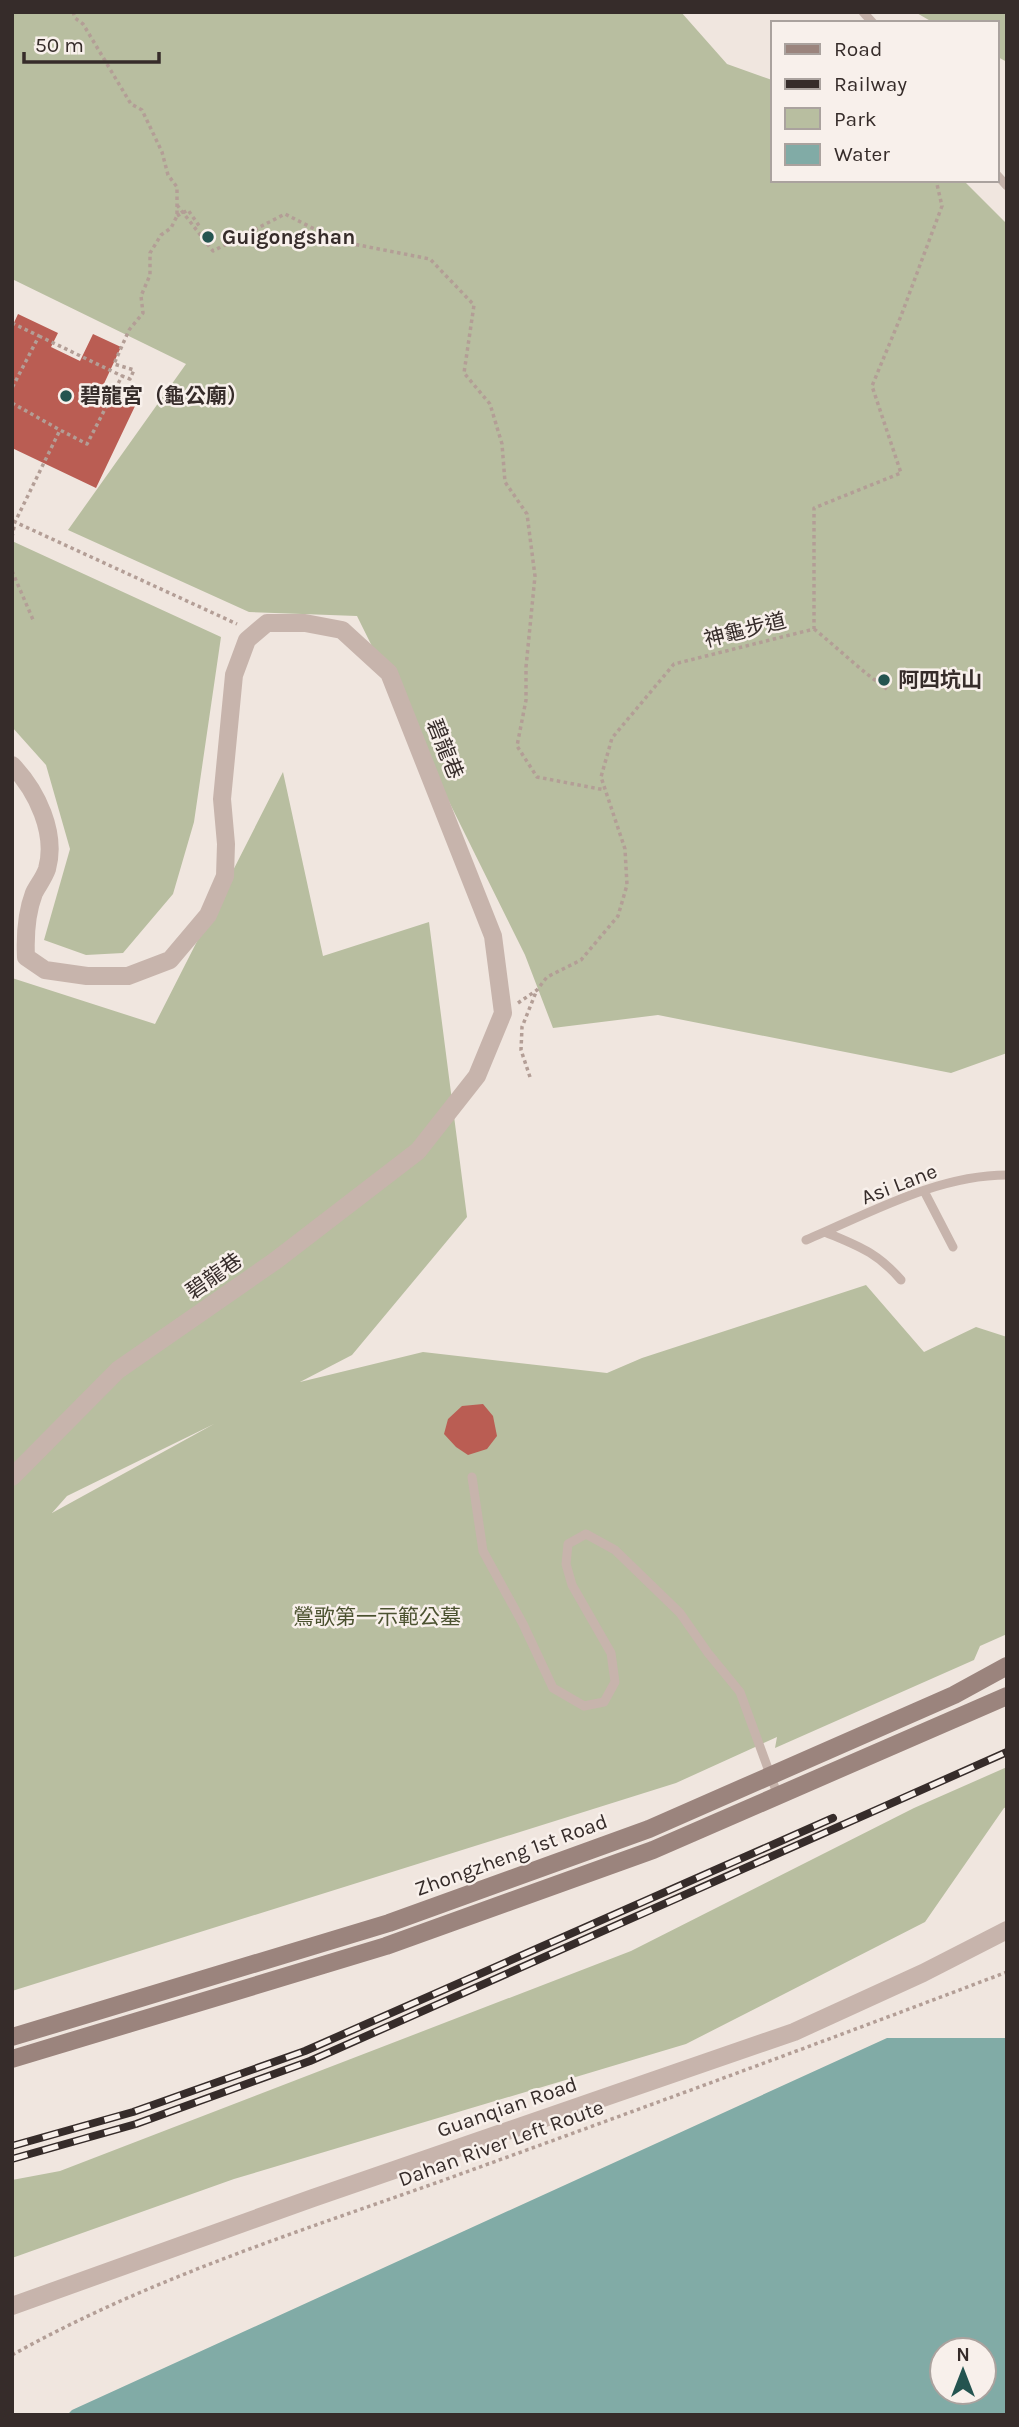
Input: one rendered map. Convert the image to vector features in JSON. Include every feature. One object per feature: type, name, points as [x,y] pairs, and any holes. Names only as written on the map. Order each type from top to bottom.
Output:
[{"type":"main road","name":"Zhongzheng 1st Road","points":[[12,2038],[389,1923],[649,1829],[954,1695],[1007,1666]]},
{"type":"main road","name":"Zhongzheng 1st Road","points":[[12,2059],[386,1946],[653,1850],[1007,1696]]},
{"type":"street","name":"碧龍巷","points":[[12,1477],[118,1370],[275,1261],[418,1151],[477,1076],[503,1013],[494,936],[389,673],[342,630],[304,623],[267,623],[255,633]]},
{"type":"street","points":[[12,765],[24,778],[38,802],[50,843],[46,870],[33,896],[25,930],[26,957],[45,970],[88,976],[128,976],[170,960],[208,915],[225,876],[226,844],[222,799],[234,675],[247,640],[255,633]]},
{"type":"street","name":"Guanqian Road","points":[[12,2306],[313,2198],[794,2032],[1007,1930]]},
{"type":"lane","name":"Asi Lane","points":[[806,1240],[935,1186],[991,1175],[1007,1175]]},
{"type":"lane","points":[[924,1191],[953,1247]]},
{"type":"lane","points":[[825,1232],[865,1248],[886,1262],[901,1280]]},
{"type":"lane","points":[[472,1477],[483,1551],[523,1624],[553,1688],[584,1706],[604,1702],[615,1682],[611,1653],[572,1584],[566,1564],[568,1544],[586,1534],[615,1550],[680,1614],[740,1692],[778,1796]]},
{"type":"path","points":[[12,323],[130,379],[134,370],[114,364],[129,330],[143,313],[141,296],[150,275],[150,253],[161,235],[171,228],[177,216],[177,187],[168,176],[162,152],[142,110],[131,104],[73,12]]},
{"type":"path","name":"神龜步道","points":[[503,1013],[537,990],[547,977],[581,960],[618,916],[627,885],[625,849],[601,777],[612,738],[674,664],[814,629],[814,508],[901,473],[872,386],[942,206],[936,182]]},
{"type":"path","points":[[177,205],[213,251],[285,214],[338,241],[430,259],[474,304],[464,373],[490,404],[502,444],[505,482],[527,513],[535,576],[526,667],[526,700],[517,746],[537,777],[605,790]]},
{"type":"path","points":[[177,216],[188,210],[200,227]]},
{"type":"path","points":[[12,388],[39,336]]},
{"type":"path","points":[[12,403],[88,444],[122,376]]},
{"type":"path","points":[[12,537],[15,522],[60,430]]},
{"type":"path","points":[[15,522],[255,633]]},
{"type":"path","points":[[12,571],[34,622]]},
{"type":"path","points":[[814,629],[865,674],[887,689]]},
{"type":"path","points":[[530,1077],[521,1050],[522,1027],[537,990]]},
{"type":"path","name":"Dahan River Left Route","points":[[12,2355],[55,2331],[193,2270],[738,2074],[1007,1972]]},
{"type":"green space","points":[[12,12],[681,12],[727,64],[771,80],[771,182],[965,182],[1007,224],[1007,1053],[951,1073],[658,1015],[553,1028],[525,955],[357,616],[249,612],[68,530],[186,364],[12,279]]},
{"type":"green space","points":[[915,12],[1007,12],[1007,62],[998,57],[998,21],[931,21]]},
{"type":"green space","points":[[12,541],[221,637],[194,822],[173,894],[123,953],[86,955],[44,940],[70,849],[46,765],[12,727]]},
{"type":"green space","name":"鶯歌第一示範公墓","points":[[283,772],[323,956],[429,922],[467,1217],[352,1355],[300,1382],[423,1352],[607,1373],[642,1358],[866,1285],[924,1352],[976,1327],[1007,1337],[1007,1634],[980,1646],[974,1660],[775,1748],[777,1737],[676,1783],[12,1991],[12,978],[155,1024]],"holes":[[[214,1424],[52,1513],[67,1496]]]},
{"type":"green space","points":[[1007,1767],[1007,1807],[925,1922],[686,2044],[234,2179],[12,2258],[12,2180],[60,2171],[631,1951],[914,1808]]},
{"type":"water","points":[[887,2038],[1007,2038],[1007,2415],[67,2415],[72,2410]]},
{"type":"building","name":"碧龍宮（龜公廟）","points":[[18,314],[58,333],[51,347],[80,361],[93,334],[121,347],[102,388],[136,404],[96,488],[12,448],[12,327]]},
{"type":"building","points":[[483,1404],[493,1416],[497,1436],[487,1449],[468,1455],[444,1434],[448,1419],[462,1406]]},
{"type":"railway","points":[[12,2159],[136,2124],[310,2061],[1007,1752]]},
{"type":"railway","points":[[12,2146],[133,2112],[305,2051],[833,1818]]},
{"type":"place","name":"Guigongshan","points":[[208,237]]},
{"type":"place","name":"碧龍宮（龜公廟）","points":[[66,396]]},
{"type":"place","name":"阿四坑山","points":[[884,680]]}]
